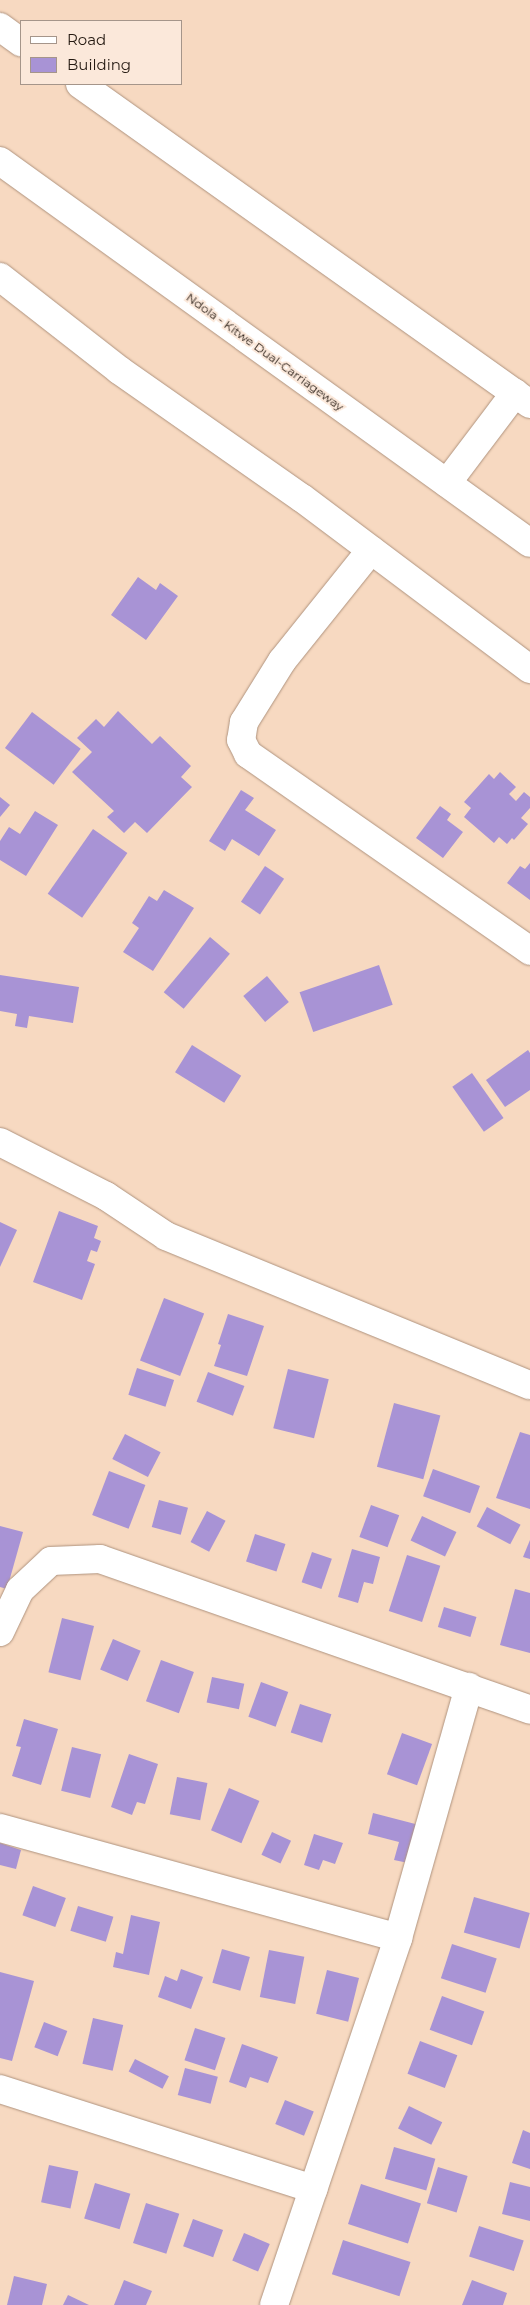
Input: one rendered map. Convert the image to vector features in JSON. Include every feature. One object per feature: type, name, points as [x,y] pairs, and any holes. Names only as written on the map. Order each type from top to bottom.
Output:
[{"type":"main road","points":[[0,27],[20,41]]},
{"type":"main road","points":[[81,85],[523,399],[447,483]]},
{"type":"main road","name":"Ndola - Kitwe Dual-Carriageway","points":[[0,161],[530,543]]},
{"type":"main road","points":[[0,277],[119,370],[302,498],[530,670]]},
{"type":"main road","points":[[371,550],[282,661],[244,722],[241,740],[248,754],[530,951]]},
{"type":"main road","points":[[0,1142],[106,1196],[166,1236],[530,1385]]},
{"type":"main road","points":[[0,1632],[20,1590],[51,1561],[100,1559],[530,1710]]},
{"type":"main road","points":[[274,2305],[398,1938],[469,1687]]},
{"type":"main road","points":[[0,1828],[398,1938]]},
{"type":"main road","points":[[0,2089],[313,2189]]},
{"type":"building","points":[[138,577],[156,590],[160,583],[178,596],[146,640],[111,615]]},
{"type":"building","points":[[118,711],[152,744],[160,736],[191,766],[181,777],[192,787],[147,833],[135,822],[124,833],[107,817],[114,811],[72,772],[92,752],[77,738],[96,719],[104,727]]},
{"type":"building","points":[[32,712],[81,749],[54,785],[5,748]]},
{"type":"building","points":[[500,772],[516,787],[509,794],[516,801],[524,792],[530,797],[530,808],[521,818],[528,824],[514,840],[512,838],[507,844],[499,837],[494,843],[464,817],[471,808],[464,802],[489,774],[494,779]]},
{"type":"building","points":[[241,790],[254,798],[245,810],[276,830],[259,856],[232,839],[225,851],[209,841]]},
{"type":"building","points":[[0,797],[10,805],[0,817]]},
{"type":"building","points":[[440,806],[451,814],[447,820],[463,832],[443,858],[416,838]]},
{"type":"building","points":[[35,811],[58,825],[26,876],[0,860],[0,841],[9,827],[20,834]]},
{"type":"building","points":[[93,829],[127,853],[82,918],[48,894]]},
{"type":"building","points":[[530,863],[530,900],[507,883],[520,866],[525,869]]},
{"type":"building","points":[[265,866],[284,879],[260,915],[241,902]]},
{"type":"building","points":[[164,890],[194,908],[153,971],[123,952],[139,928],[132,923],[149,896],[157,901]]},
{"type":"building","points":[[210,937],[230,954],[184,1009],[164,992]]},
{"type":"building","points":[[379,965],[393,1005],[313,1032],[300,992]]},
{"type":"building","points":[[0,975],[79,987],[73,1023],[29,1016],[27,1028],[15,1026],[17,1014],[0,1011]]},
{"type":"building","points":[[267,976],[289,1002],[265,1022],[243,996]]},
{"type":"building","points":[[192,1045],[241,1076],[224,1103],[175,1072]]},
{"type":"building","points":[[528,1050],[530,1053],[530,1090],[505,1107],[486,1080]]},
{"type":"building","points":[[472,1073],[504,1118],[484,1132],[452,1087]]},
{"type":"building","points":[[59,1211],[98,1226],[94,1238],[101,1241],[97,1252],[91,1250],[87,1261],[95,1264],[82,1300],[33,1282]]},
{"type":"building","points":[[0,1222],[17,1230],[0,1267]]},
{"type":"building","points":[[164,1298],[204,1313],[180,1376],[140,1361]]},
{"type":"building","points":[[228,1314],[264,1326],[247,1376],[214,1366],[221,1345],[218,1344]]},
{"type":"building","points":[[137,1368],[174,1380],[165,1407],[128,1395]]},
{"type":"building","points":[[288,1369],[329,1379],[314,1438],[273,1428]]},
{"type":"building","points":[[208,1372],[244,1386],[233,1416],[197,1402]]},
{"type":"building","points":[[394,1403],[440,1415],[423,1479],[377,1467]]},
{"type":"building","points":[[520,1432],[530,1435],[530,1509],[496,1498]]},
{"type":"building","points":[[125,1434],[161,1452],[148,1477],[112,1459]]},
{"type":"building","points":[[433,1469],[480,1486],[470,1513],[423,1496]]},
{"type":"building","points":[[109,1471],[145,1485],[129,1529],[92,1515]]},
{"type":"building","points":[[159,1500],[188,1508],[181,1535],[152,1527]]},
{"type":"building","points":[[371,1505],[399,1515],[388,1547],[359,1537]]},
{"type":"building","points":[[487,1507],[521,1525],[510,1544],[477,1526]]},
{"type":"building","points":[[207,1511],[226,1521],[209,1552],[191,1542]]},
{"type":"building","points":[[422,1516],[456,1532],[445,1557],[411,1540]]},
{"type":"building","points":[[0,1526],[23,1532],[7,1589],[0,1587]]},
{"type":"building","points":[[255,1534],[285,1544],[276,1571],[246,1562]]},
{"type":"building","points":[[530,1540],[530,1559],[523,1557]]},
{"type":"building","points":[[352,1549],[380,1557],[373,1584],[364,1582],[358,1603],[338,1597]]},
{"type":"building","points":[[312,1552],[332,1559],[321,1589],[302,1582]]},
{"type":"building","points":[[407,1555],[440,1566],[422,1622],[389,1611]]},
{"type":"building","points":[[515,1589],[530,1593],[530,1653],[500,1645]]},
{"type":"building","points":[[444,1607],[477,1617],[470,1637],[438,1627]]},
{"type":"building","points":[[62,1618],[94,1626],[80,1680],[48,1672]]},
{"type":"building","points":[[113,1639],[141,1651],[128,1681],[100,1669]]},
{"type":"building","points":[[161,1660],[194,1672],[179,1713],[146,1701]]},
{"type":"building","points":[[212,1677],[244,1684],[239,1709],[207,1702]]},
{"type":"building","points":[[261,1682],[288,1692],[276,1727],[248,1717]]},
{"type":"building","points":[[300,1704],[331,1714],[322,1743],[291,1733]]},
{"type":"building","points":[[24,1719],[58,1729],[41,1785],[12,1776],[21,1747],[16,1746]]},
{"type":"building","points":[[402,1733],[432,1744],[417,1785],[387,1774]]},
{"type":"building","points":[[72,1747],[101,1754],[90,1798],[61,1791]]},
{"type":"building","points":[[129,1754],[158,1764],[145,1804],[137,1802],[132,1815],[111,1807]]},
{"type":"building","points":[[177,1777],[207,1783],[200,1820],[170,1814]]},
{"type":"building","points":[[229,1788],[259,1801],[241,1843],[211,1830]]},
{"type":"building","points":[[373,1813],[423,1826],[413,1864],[394,1860],[399,1842],[368,1834]]},
{"type":"building","points":[[272,1832],[291,1841],[280,1864],[261,1855]]},
{"type":"building","points":[[314,1834],[343,1843],[335,1864],[323,1860],[319,1870],[304,1865]]},
{"type":"building","points":[[0,1843],[21,1850],[16,1869],[0,1865]]},
{"type":"building","points":[[33,1886],[66,1898],[55,1927],[22,1915]]},
{"type":"building","points":[[474,1897],[530,1913],[520,1949],[464,1933]]},
{"type":"building","points":[[78,1906],[113,1917],[106,1942],[70,1931]]},
{"type":"building","points":[[131,1915],[160,1922],[149,1975],[113,1967],[116,1952],[123,1954]]},
{"type":"building","points":[[452,1944],[497,1959],[486,1993],[441,1978]]},
{"type":"building","points":[[222,1949],[250,1957],[240,1991],[212,1983]]},
{"type":"building","points":[[269,1950],[304,1957],[295,2004],[260,1997]]},
{"type":"building","points":[[181,1969],[203,1977],[191,2009],[158,1997],[165,1976],[177,1981]]},
{"type":"building","points":[[327,1970],[359,1978],[348,2022],[316,2014]]},
{"type":"building","points":[[0,1972],[34,1981],[12,2061],[0,2058]]},
{"type":"building","points":[[442,1996],[484,2011],[472,2045],[430,2030]]},
{"type":"building","points":[[93,2018],[123,2025],[113,2071],[82,2064]]},
{"type":"building","points":[[44,2022],[67,2031],[58,2056],[34,2047]]},
{"type":"building","points":[[195,2028],[225,2038],[215,2070],[184,2060]]},
{"type":"building","points":[[420,2041],[457,2055],[445,2088],[407,2074]]},
{"type":"building","points":[[242,2044],[278,2057],[268,2083],[250,2077],[246,2088],[229,2082]]},
{"type":"building","points":[[135,2059],[169,2076],[163,2089],[129,2071]]},
{"type":"building","points":[[185,2068],[218,2077],[211,2104],[178,2095]]},
{"type":"building","points":[[285,2100],[314,2112],[304,2136],[275,2124]]},
{"type":"building","points":[[409,2106],[442,2122],[431,2145],[398,2128]]},
{"type":"building","points":[[523,2130],[530,2133],[530,2169],[512,2163]]},
{"type":"building","points":[[394,2147],[435,2159],[426,2191],[385,2179]]},
{"type":"building","points":[[49,2165],[78,2171],[70,2208],[41,2202]]},
{"type":"building","points":[[438,2167],[468,2176],[457,2212],[427,2203]]},
{"type":"building","points":[[510,2182],[530,2187],[530,2221],[502,2214]]},
{"type":"building","points":[[95,2183],[130,2194],[120,2229],[84,2218]]},
{"type":"building","points":[[361,2184],[421,2203],[408,2243],[348,2224]]},
{"type":"building","points":[[146,2203],[179,2214],[166,2254],[133,2243]]},
{"type":"building","points":[[193,2219],[223,2230],[213,2257],[183,2246]]},
{"type":"building","points":[[479,2226],[524,2241],[514,2271],[469,2256]]},
{"type":"building","points":[[244,2233],[270,2244],[258,2272],[232,2261]]},
{"type":"building","points":[[343,2240],[411,2262],[399,2296],[332,2274]]},
{"type":"building","points":[[14,2276],[47,2284],[42,2305],[7,2305]]},
{"type":"building","points":[[124,2280],[152,2291],[146,2305],[114,2305]]},
{"type":"building","points":[[472,2280],[507,2293],[503,2305],[462,2305]]},
{"type":"building","points":[[68,2295],[89,2305],[63,2305]]}]
